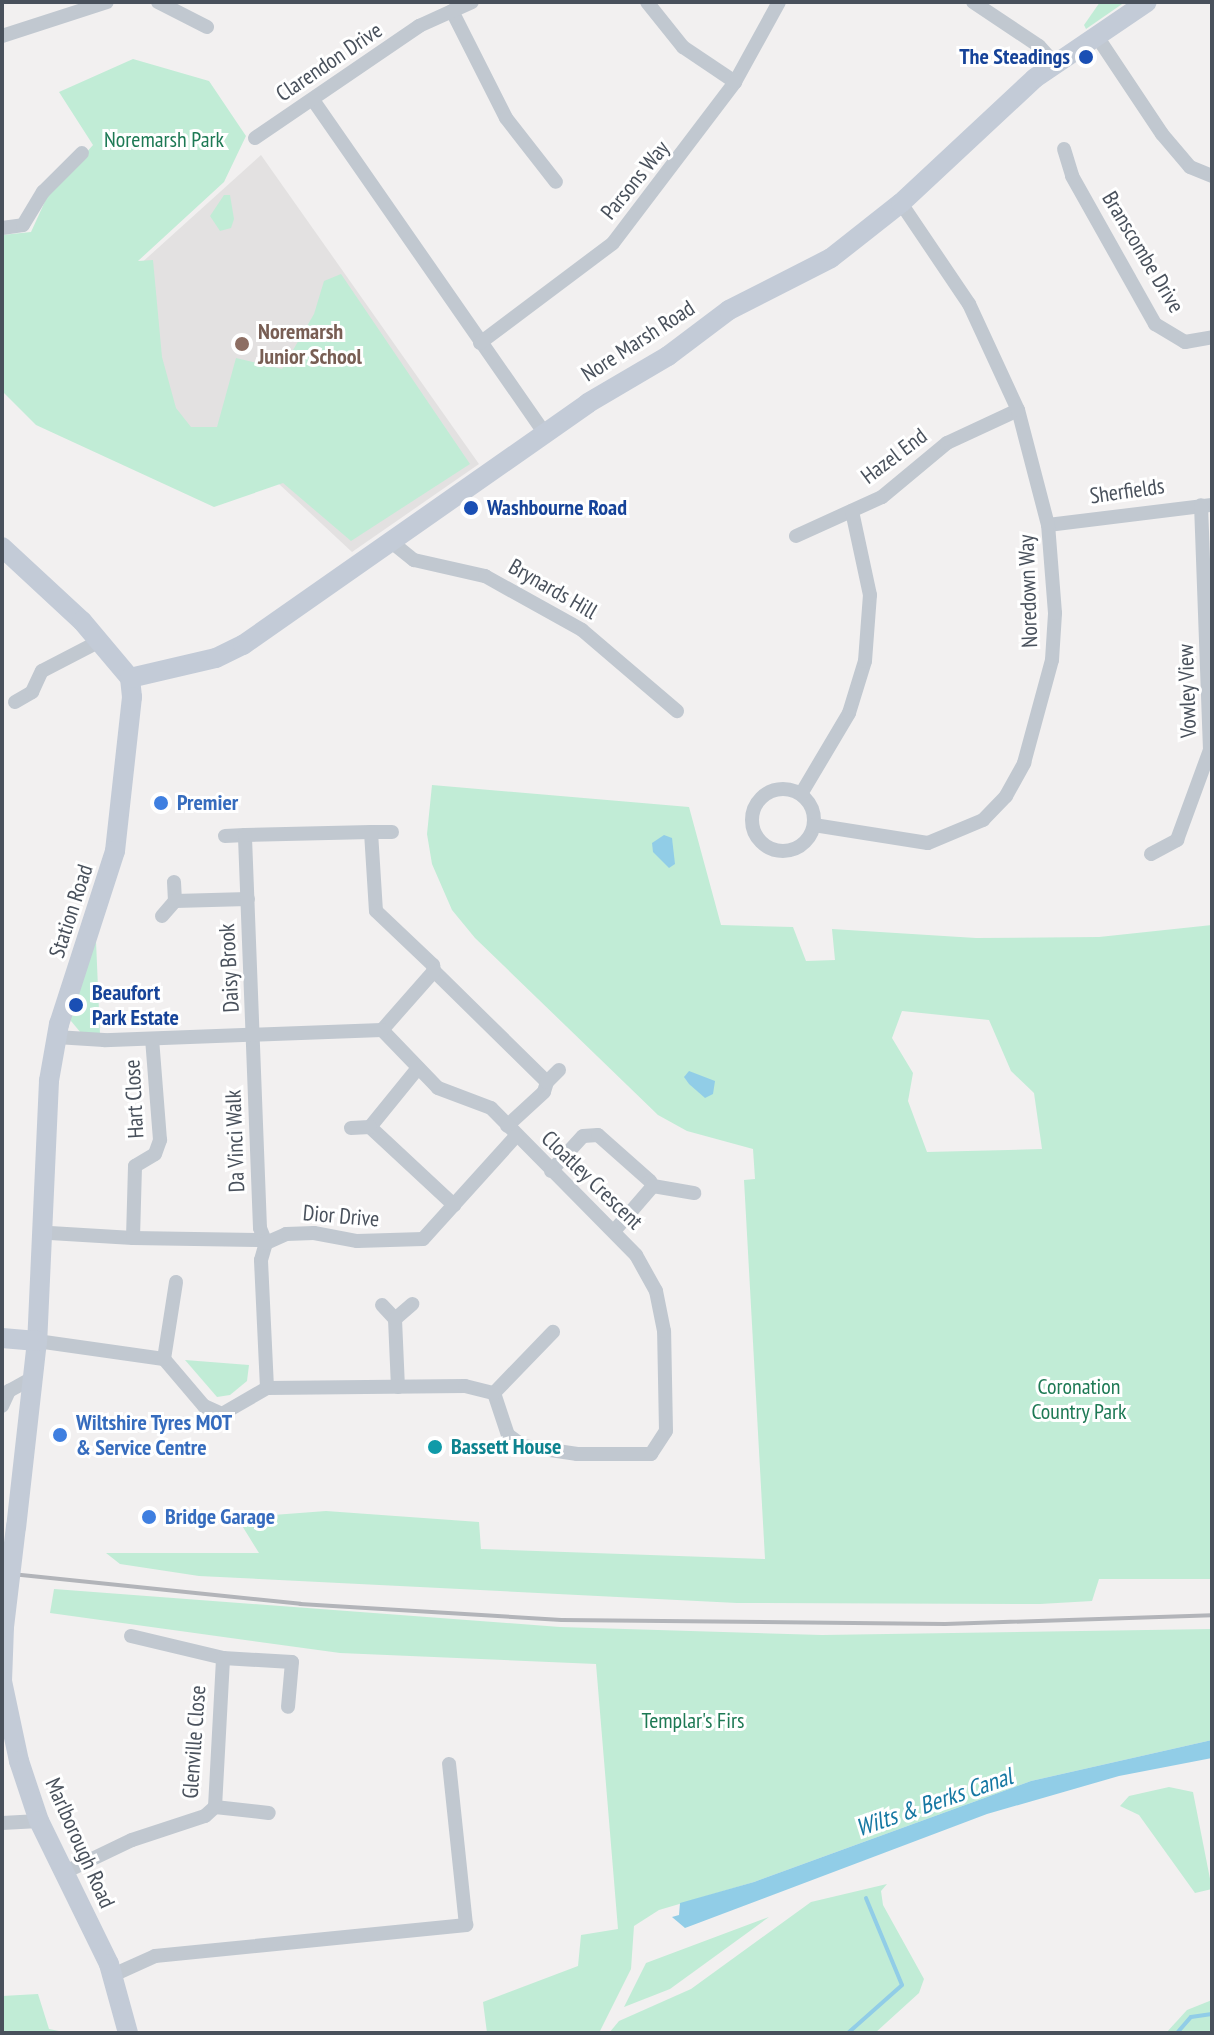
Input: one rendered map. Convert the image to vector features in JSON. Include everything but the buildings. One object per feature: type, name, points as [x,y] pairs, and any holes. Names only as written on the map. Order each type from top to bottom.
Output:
[{"type":"street","points":[[2,36],[107,2]]},
{"type":"street","points":[[158,2],[207,27]]},
{"type":"street","name":"Clarendon Drive","points":[[255,138],[419,26],[472,2]]},
{"type":"street","points":[[647,2],[676,41],[735,82]]},
{"type":"street","name":"Parsons Way","points":[[480,343],[613,243],[735,82],[779,2]]},
{"type":"street","points":[[973,2],[1039,46],[1055,64]]},
{"type":"street","name":"Nore Marsh Road","points":[[130,678],[216,658],[243,645],[389,540],[729,310],[831,258],[901,203],[987,118],[1055,64],[1147,2]]},
{"type":"street","points":[[452,11],[506,118],[556,182]]},
{"type":"street","points":[[1096,35],[1162,134],[1190,167],[1212,176]]},
{"type":"street","points":[[313,100],[545,434]]},
{"type":"street","name":"Branscombe Drive","points":[[1064,149],[1072,176],[1155,324],[1185,342],[1212,337]]},
{"type":"street","points":[[2,228],[23,225],[43,192],[82,153]]},
{"type":"street","name":"Noredown Way","points":[[814,825],[928,843],[971,828],[1006,796],[1033,742],[1049,679],[1055,613],[1048,525],[1018,410],[969,304],[901,203]]},
{"type":"street","name":"Hazel End","points":[[796,536],[895,489],[947,443],[1018,410]]},
{"type":"street","name":"Sherfields","points":[[1048,525],[1206,505]]},
{"type":"street","name":"Vowley View","points":[[1151,854],[1177,840],[1199,790],[1212,739],[1206,505]]},
{"type":"street","points":[[801,794],[849,713],[869,639],[870,595],[852,511]]},
{"type":"street","name":"Brynards Hill","points":[[389,540],[414,560],[485,576],[582,630],[677,711]]},
{"type":"street","points":[[2,547],[130,678]]},
{"type":"street","points":[[15,702],[32,692],[42,671],[98,642]]},
{"type":"street","name":"Station Road","points":[[37,1341],[48,1097],[56,1037],[115,851],[131,727],[130,678]]},
{"type":"street","points":[[784,789],[801,794],[812,808],[814,825],[807,842],[783,852],[765,847],[754,833],[752,815],[767,793],[784,789]]},
{"type":"street","points":[[371,832],[376,911],[547,1082]]},
{"type":"street","points":[[225,836],[392,832]]},
{"type":"street","name":"Daisy Brook","points":[[245,835],[254,1034]]},
{"type":"street","points":[[162,916],[175,901],[174,882]]},
{"type":"street","name":"Daisy Brook","points":[[175,901],[248,899]]},
{"type":"street","points":[[56,1037],[152,1039],[382,1030],[434,971]]},
{"type":"street","name":"Cloatley Crescent","points":[[382,1030],[445,1093],[491,1108],[551,1171],[615,1230],[649,1276],[660,1306],[666,1431],[659,1447],[651,1454],[620,1456],[523,1446],[505,1430],[494,1393]]},
{"type":"street","name":"Da Vinci Walk","points":[[254,1034],[263,1241]]},
{"type":"street","name":"Hart Close","points":[[133,1238],[135,1166],[155,1154],[160,1140],[152,1039]]},
{"type":"street","points":[[370,1127],[418,1068]]},
{"type":"street","name":"Dior Drive","points":[[133,1238],[263,1241],[286,1234],[314,1233],[357,1241],[416,1241],[454,1205],[559,1070]]},
{"type":"street","points":[[351,1128],[370,1127],[454,1205]]},
{"type":"street","points":[[551,1171],[583,1136],[598,1135],[653,1186],[694,1193]]},
{"type":"street","points":[[615,1230],[653,1186]]},
{"type":"street","points":[[57,1233],[133,1238]]},
{"type":"street","points":[[263,1241],[261,1260],[267,1388]]},
{"type":"street","points":[[164,1359],[176,1282]]},
{"type":"street","points":[[395,1319],[412,1304]]},
{"type":"street","points":[[382,1305],[395,1319],[398,1387]]},
{"type":"street","points":[[2,1338],[164,1359],[215,1412],[231,1412],[267,1388],[481,1386],[494,1393],[553,1332]]},
{"type":"street","name":"Marlborough Road","points":[[37,1341],[29,1380],[4,1627],[4,1697],[39,1821],[113,1975],[128,2033]]},
{"type":"street","points":[[2,1406],[9,1391],[29,1380]]},
{"type":"street","name":"Glenville Close","points":[[131,1636],[223,1658],[292,1662],[288,1707]]},
{"type":"street","name":"Glenville Close","points":[[63,1873],[132,1840],[205,1816],[215,1807],[213,1759],[223,1658]]},
{"type":"street","points":[[113,1975],[155,1956],[466,1925],[449,1764]]},
{"type":"street","points":[[215,1807],[269,1813]]},
{"type":"street","points":[[2,1823],[39,1821]]},
{"type":"shaded area","name":"Noremarsh Junior School","points":[[261,155],[479,464],[352,552],[279,484],[195,489],[138,266]]},
{"type":"green space","points":[[1100,2],[1125,2],[1086,29],[1084,25]]},
{"type":"green space","name":"Noremarsh Park","points":[[133,59],[209,81],[246,136],[224,182],[138,261],[153,260],[162,357],[176,408],[191,427],[217,427],[236,358],[282,369],[314,314],[324,281],[341,274],[470,464],[351,541],[283,483],[214,507],[36,425],[2,391],[2,235],[31,232],[47,197],[93,145],[59,92]]},
{"type":"green space","points":[[224,195],[230,195],[234,219],[231,228],[220,231],[210,216]]},
{"type":"green space","name":"Coronation Country Park","points":[[432,785],[689,807],[721,925],[793,927],[806,961],[835,960],[832,929],[976,938],[1099,937],[1212,925],[1212,1579],[1099,1579],[1092,1601],[1040,1604],[737,1603],[199,1576],[120,1564],[106,1553],[259,1553],[241,1524],[260,1516],[326,1511],[479,1522],[481,1549],[765,1559],[744,1180],[755,1179],[753,1149],[687,1131],[658,1115],[475,938],[452,910],[432,864],[427,834]],"holes":[[[902,1011],[989,1020],[1011,1071],[1034,1093],[1042,1149],[927,1152],[908,1101],[913,1073],[892,1038]]]},
{"type":"green space","points":[[96,941],[100,1034],[81,1033],[71,1021],[70,1010]]},
{"type":"green space","points":[[185,1360],[249,1365],[247,1381],[230,1395],[217,1397]]},
{"type":"green space","name":"Templar's Firs","points":[[54,1589],[560,1627],[822,1635],[1212,1629],[1212,1740],[1031,1781],[754,1882],[659,1910],[634,1926],[631,1969],[599,2033],[487,2033],[483,2002],[578,1966],[581,1935],[618,1929],[596,1664],[340,1653],[50,1613]]},
{"type":"green space","points":[[1169,1787],[1193,1792],[1212,1889],[1195,1893],[1139,1815],[1120,1806],[1129,1796]]},
{"type":"green space","points":[[887,1884],[881,1891],[883,1905],[924,1979],[919,1993],[875,2033],[609,2033],[619,2021],[691,1989],[811,1902]]},
{"type":"green space","points":[[769,1917],[670,1989],[624,2007],[646,1963]]},
{"type":"green space","points":[[38,1994],[49,2029],[69,2033],[2,2033],[2,1996]]},
{"type":"green space","points":[[1212,2000],[1212,2033],[1166,2033],[1187,2010]]},
{"type":"water","points":[[664,835],[672,838],[675,864],[669,868],[653,852],[652,843]]},
{"type":"water","points":[[689,1071],[715,1081],[713,1094],[705,1098],[689,1084],[684,1077]]},
{"type":"water","points":[[1212,1740],[1212,1758],[1119,1776],[987,1814],[685,1928],[672,1917],[679,1915],[680,1903],[754,1882],[1031,1781]]},
{"type":"waterway","points":[[848,2033],[902,1985],[866,1898]]},
{"type":"waterway","points":[[1177,2033],[1191,2017],[1212,2014]]},
{"type":"railway","points":[[2,1573],[300,1604],[562,1620],[945,1624],[1212,1615]]},
{"type":"place","name":"The Steadings","points":[[1086,57]]},
{"type":"place","name":"Noremarsh Junior School","points":[[242,344]]},
{"type":"place","name":"Washbourne Road","points":[[471,508]]},
{"type":"place","name":"Premier","points":[[161,803]]},
{"type":"place","name":"Beaufort Park Estate","points":[[76,1005]]},
{"type":"place","name":"Wiltshire Tyres MOT & Service Centre","points":[[60,1435]]},
{"type":"place","name":"Bassett House","points":[[435,1447]]},
{"type":"place","name":"Bridge Garage","points":[[149,1517]]},
{"type":"water label","name":"Wilts & Berks Canal","points":[[934,1802]]}]
